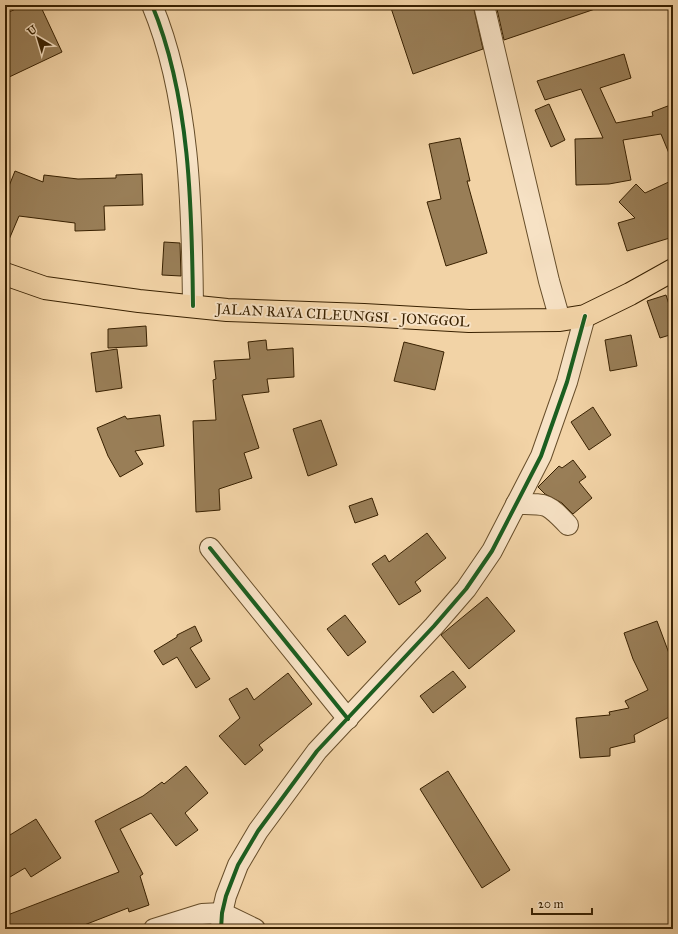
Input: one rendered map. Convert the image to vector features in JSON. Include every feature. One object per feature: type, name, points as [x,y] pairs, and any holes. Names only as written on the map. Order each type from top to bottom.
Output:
[{"type":"main road","name":"JALAN RAYA CILEUNGSI - JONGGOL","points":[[5,274],[45,288],[139,302],[227,310],[364,315],[469,321],[560,320],[585,316],[630,294],[673,270]]},
{"type":"street","points":[[152,5],[174,68],[184,138],[192,218],[194,306]]},
{"type":"street","points":[[484,5],[549,281],[560,320]]},
{"type":"street","points":[[221,921],[226,896],[238,865],[258,831],[317,751],[398,666],[466,589],[492,551],[541,456],[566,382],[585,316]]},
{"type":"street","points":[[516,504],[544,504],[552,509],[568,525]]},
{"type":"street","points":[[210,548],[348,719]]},
{"type":"street","points":[[154,929],[202,914],[221,921],[255,929]]},
{"type":"building","points":[[24,5],[40,5],[62,52],[5,79],[5,14]]},
{"type":"building","points":[[390,5],[473,5],[483,49],[413,74]]},
{"type":"building","points":[[496,5],[597,5],[598,8],[504,40]]},
{"type":"building","points":[[624,54],[631,78],[600,88],[616,123],[653,116],[652,112],[673,104],[673,163],[661,134],[623,140],[631,180],[609,184],[576,185],[575,139],[603,138],[581,89],[545,100],[537,81]]},
{"type":"building","points":[[549,104],[565,140],[551,147],[535,110]]},
{"type":"building","points":[[460,138],[470,181],[467,181],[487,253],[446,266],[427,202],[441,199],[429,144]]},
{"type":"building","points":[[15,171],[43,182],[44,175],[78,179],[116,178],[116,175],[142,174],[143,205],[104,206],[105,230],[75,231],[75,223],[19,216],[5,249],[5,196]]},
{"type":"building","points":[[673,180],[673,237],[627,251],[618,223],[635,218],[619,202],[636,184],[645,193]]},
{"type":"building","points":[[164,242],[180,243],[181,276],[162,275]]},
{"type":"building","points":[[666,295],[673,317],[673,334],[660,338],[647,301]]},
{"type":"building","points":[[146,326],[147,346],[108,348],[108,329]]},
{"type":"building","points":[[631,335],[637,366],[610,371],[605,340]]},
{"type":"building","points":[[266,340],[267,350],[293,348],[294,377],[267,379],[269,392],[242,395],[259,448],[244,453],[252,478],[219,489],[220,510],[196,512],[193,421],[216,420],[213,380],[216,379],[214,361],[250,359],[248,342]]},
{"type":"building","points":[[404,342],[444,352],[435,390],[394,381]]},
{"type":"building","points":[[117,349],[122,388],[96,392],[91,353]]},
{"type":"building","points":[[593,407],[611,435],[589,450],[571,422]]},
{"type":"building","points":[[160,415],[164,446],[135,451],[143,464],[120,477],[108,456],[97,428],[125,416],[127,419]]},
{"type":"building","points":[[321,420],[337,465],[308,476],[293,429]]},
{"type":"building","points":[[573,460],[586,477],[579,482],[592,498],[573,514],[562,503],[545,494],[538,487],[559,466],[562,468]]},
{"type":"building","points":[[372,498],[378,515],[355,523],[349,506]]},
{"type":"building","points":[[427,533],[446,558],[415,582],[421,591],[399,605],[372,564],[385,555],[389,562]]},
{"type":"building","points":[[487,597],[515,631],[469,669],[441,635]]},
{"type":"building","points":[[345,615],[366,642],[348,656],[327,629]]},
{"type":"building","points":[[657,621],[673,664],[673,715],[634,735],[635,742],[610,748],[610,756],[580,758],[576,718],[610,715],[609,712],[629,708],[625,701],[648,690],[633,659],[624,633]]},
{"type":"building","points":[[195,626],[202,641],[190,648],[210,679],[196,688],[177,657],[163,665],[154,651],[177,637],[177,635]]},
{"type":"building","points":[[453,671],[466,687],[433,713],[420,696]]},
{"type":"building","points":[[288,673],[312,704],[259,745],[263,750],[245,765],[219,736],[240,718],[229,699],[247,688],[254,700]]},
{"type":"building","points":[[186,766],[208,793],[185,813],[198,830],[176,846],[151,813],[120,829],[143,874],[140,876],[149,905],[129,912],[128,908],[74,929],[5,929],[5,916],[119,872],[95,821],[143,796],[162,782],[164,784]]},
{"type":"building","points":[[448,771],[510,870],[482,888],[420,789]]},
{"type":"building","points":[[36,819],[61,858],[31,877],[25,868],[5,880],[5,838]]},
{"type":"cycle path","points":[[152,5],[165,40],[181,114],[190,192],[193,306]]},
{"type":"cycle path","points":[[221,929],[222,913],[226,896],[238,865],[258,831],[317,751],[434,626],[466,589],[492,551],[541,456],[567,382],[585,316]]},
{"type":"cycle path","points":[[210,548],[348,719]]}]
